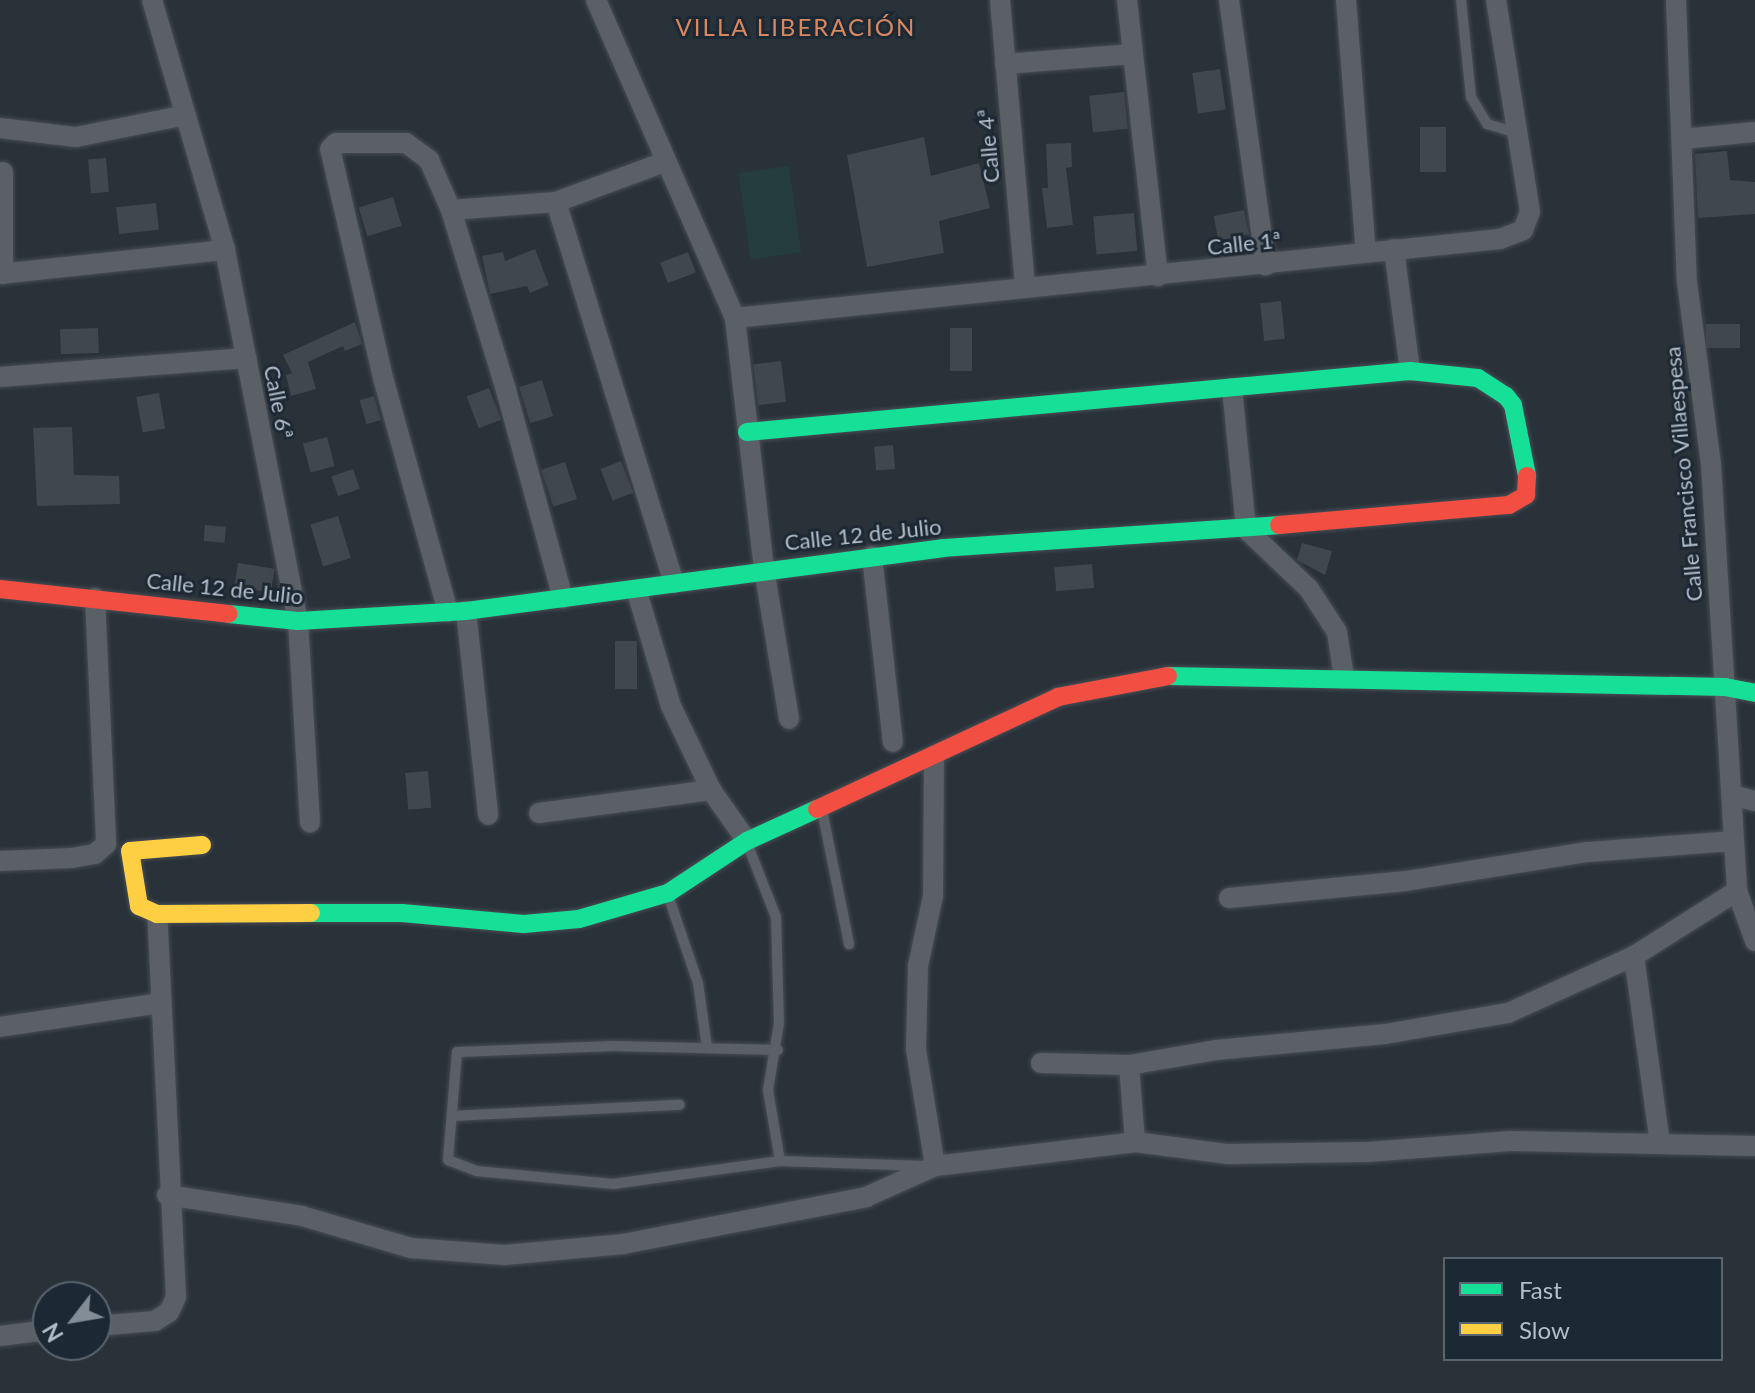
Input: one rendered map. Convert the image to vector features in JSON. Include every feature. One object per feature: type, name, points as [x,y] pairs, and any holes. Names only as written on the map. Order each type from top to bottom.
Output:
[{"type":"street","name":"Calle 6ª","points":[[152,0],[225,250],[298,621],[310,823]]},
{"type":"street","points":[[596,0],[735,318],[764,569],[789,719]]},
{"type":"street","name":"Calle 4ª","points":[[1000,0],[1025,288]]},
{"type":"street","points":[[1127,0],[1158,276]]},
{"type":"street","points":[[1229,0],[1266,265]]},
{"type":"street","points":[[1346,0],[1366,252]]},
{"type":"street","name":"Calle 1ª","points":[[735,318],[1500,239],[1523,230],[1530,212],[1496,0]]},
{"type":"street","name":"Calle Francisco Villaespesa","points":[[1676,0],[1687,282],[1711,464],[1737,891],[1755,941]]},
{"type":"street","points":[[1005,64],[1133,54]]},
{"type":"street","points":[[0,128],[76,137],[186,115]]},
{"type":"street","points":[[1682,139],[1755,132]]},
{"type":"street","points":[[488,815],[457,612],[384,382],[330,149],[336,143],[383,140],[417,147],[429,160],[451,210],[563,598]]},
{"type":"street","points":[[451,210],[556,202],[665,162]]},
{"type":"street","points":[[3,172],[2,274],[225,250]]},
{"type":"street","points":[[556,202],[674,583]]},
{"type":"street","points":[[747,432],[1410,371],[1394,249]]},
{"type":"street","points":[[0,377],[246,358]]},
{"type":"street","name":"Calle 12 de Julio","points":[[0,589],[298,621],[457,612],[637,592],[764,569],[872,556],[1246,529],[1509,505],[1526,495],[1529,484],[1513,405],[1506,396],[1478,378],[1410,371]]},
{"type":"street","points":[[1232,388],[1246,529],[1309,589],[1337,632],[1344,678]]},
{"type":"street","points":[[872,556],[893,742]]},
{"type":"street","points":[[637,592],[671,706],[711,790],[747,841]]},
{"type":"street","points":[[95,598],[106,844]]},
{"type":"street","points":[[130,851],[139,906],[157,914],[402,913],[524,924],[593,916],[668,893],[747,841],[934,758],[1058,697],[1161,677],[1344,678],[1538,687],[1725,687],[1755,693]]},
{"type":"street","points":[[934,758],[933,896],[918,966],[916,1049],[935,1166]]},
{"type":"street","points":[[539,813],[711,790]]},
{"type":"street","points":[[1732,795],[1755,801]]},
{"type":"street","points":[[1229,898],[1406,881],[1588,852],[1734,841]]},
{"type":"street","points":[[106,844],[130,851],[202,845]]},
{"type":"street","points":[[0,861],[72,858],[95,854],[106,844]]},
{"type":"street","points":[[1041,1063],[1129,1065],[1216,1050],[1385,1034],[1508,1013],[1634,956],[1737,891]]},
{"type":"street","points":[[112,1325],[155,1321],[169,1312],[176,1297],[167,1195],[157,914]]},
{"type":"street","points":[[1634,956],[1660,1143]]},
{"type":"street","points":[[0,1027],[160,1003]]},
{"type":"street","points":[[1129,1065],[1135,1142]]},
{"type":"street","points":[[167,1195],[302,1216],[411,1248],[505,1255],[623,1244],[866,1197],[935,1166],[1135,1142],[1228,1154],[1368,1152],[1511,1141],[1755,1146]]},
{"type":"street","points":[[0,1336],[32,1332]]},
{"type":"lane","points":[[1461,0],[1471,97],[1487,124],[1517,133]]},
{"type":"lane","points":[[822,808],[849,944]]},
{"type":"lane","points":[[747,841],[776,917],[778,1050],[768,1090],[780,1161]]},
{"type":"lane","points":[[668,893],[698,983],[707,1047]]},
{"type":"lane","points":[[778,1050],[707,1047],[457,1052],[448,1160],[491,1173],[613,1184],[780,1161],[935,1166]]},
{"type":"lane","points":[[452,1116],[680,1105]]},
{"type":"green space","points":[[789,166],[801,252],[751,259],[738,173]]},
{"type":"building","points":[[1220,69],[1226,110],[1198,113],[1192,73]]},
{"type":"building","points":[[1124,92],[1128,129],[1093,132],[1089,96]]},
{"type":"building","points":[[1420,127],[1446,127],[1446,172],[1420,172]]},
{"type":"building","points":[[924,137],[931,176],[979,163],[990,208],[939,221],[944,253],[867,267],[847,155]]},
{"type":"building","points":[[1071,143],[1072,167],[1066,168],[1073,225],[1047,228],[1042,188],[1048,188],[1046,144]]},
{"type":"building","points":[[1727,151],[1730,180],[1755,182],[1755,214],[1698,218],[1695,154]]},
{"type":"building","points":[[106,158],[109,192],[91,193],[88,160]]},
{"type":"building","points":[[393,197],[402,226],[367,236],[359,208]]},
{"type":"building","points":[[156,203],[159,230],[119,234],[116,207]]},
{"type":"building","points":[[1244,210],[1249,235],[1218,240],[1214,216]]},
{"type":"building","points":[[1134,213],[1137,251],[1096,254],[1093,217]]},
{"type":"building","points":[[535,249],[549,285],[530,293],[527,286],[490,294],[482,256],[503,252],[505,261]]},
{"type":"building","points":[[688,252],[696,273],[668,283],[660,263]]},
{"type":"building","points":[[1281,301],[1285,339],[1264,341],[1260,303]]},
{"type":"building","points":[[355,322],[362,344],[345,351],[343,346],[308,362],[316,389],[291,396],[286,375],[292,373],[283,355]]},
{"type":"building","points":[[1706,324],[1740,324],[1740,348],[1706,348]]},
{"type":"building","points":[[98,328],[99,353],[61,354],[60,329]]},
{"type":"building","points":[[950,328],[972,328],[972,371],[950,371]]},
{"type":"building","points":[[781,361],[786,402],[758,405],[753,364]]},
{"type":"building","points":[[542,380],[553,416],[530,423],[519,387]]},
{"type":"building","points":[[489,388],[501,420],[479,428],[467,397]]},
{"type":"building","points":[[159,393],[165,428],[143,432],[136,397]]},
{"type":"building","points":[[374,396],[381,420],[366,424],[360,400]]},
{"type":"building","points":[[72,427],[74,475],[119,476],[120,504],[37,506],[33,428]]},
{"type":"building","points":[[327,437],[335,466],[311,472],[303,443]]},
{"type":"building","points":[[893,445],[895,469],[876,471],[874,447]]},
{"type":"building","points":[[621,461],[633,493],[613,501],[600,469]]},
{"type":"building","points":[[565,462],[577,499],[553,507],[541,470]]},
{"type":"building","points":[[353,469],[360,489],[338,496],[331,476]]},
{"type":"building","points":[[338,516],[351,558],[323,567],[310,524]]},
{"type":"building","points":[[205,525],[226,527],[225,543],[204,541]]},
{"type":"building","points":[[1302,543],[1332,551],[1325,575],[1297,560]]},
{"type":"building","points":[[238,563],[275,569],[271,592],[234,587]]},
{"type":"building","points":[[1092,564],[1094,588],[1056,591],[1054,567]]},
{"type":"building","points":[[615,641],[637,641],[637,689],[615,689]]},
{"type":"building","points":[[428,771],[431,808],[408,810],[405,773]]},
{"type":"traffic: fast","points":[[747,432],[1410,371],[1478,378],[1506,396],[1513,405],[1527,476]]},
{"type":"traffic: fast","points":[[229,614],[298,621],[466,611],[943,548],[1279,525]]},
{"type":"traffic: fast","points":[[1168,676],[1725,687],[1755,693]]},
{"type":"traffic: fast","points":[[311,913],[402,913],[524,924],[579,919],[668,893],[747,841],[817,809]]},
{"type":"traffic: slow","points":[[202,845],[130,851],[139,906],[157,914],[311,913]]},
{"type":"traffic: jam","points":[[1279,525],[1509,505],[1526,495],[1527,476]]},
{"type":"traffic: jam","points":[[0,589],[229,614]]},
{"type":"traffic: jam","points":[[817,809],[1058,697],[1168,676]]},
{"type":"district","name":"VILLA LIBERACIÓN","points":[[796,27]]}]
